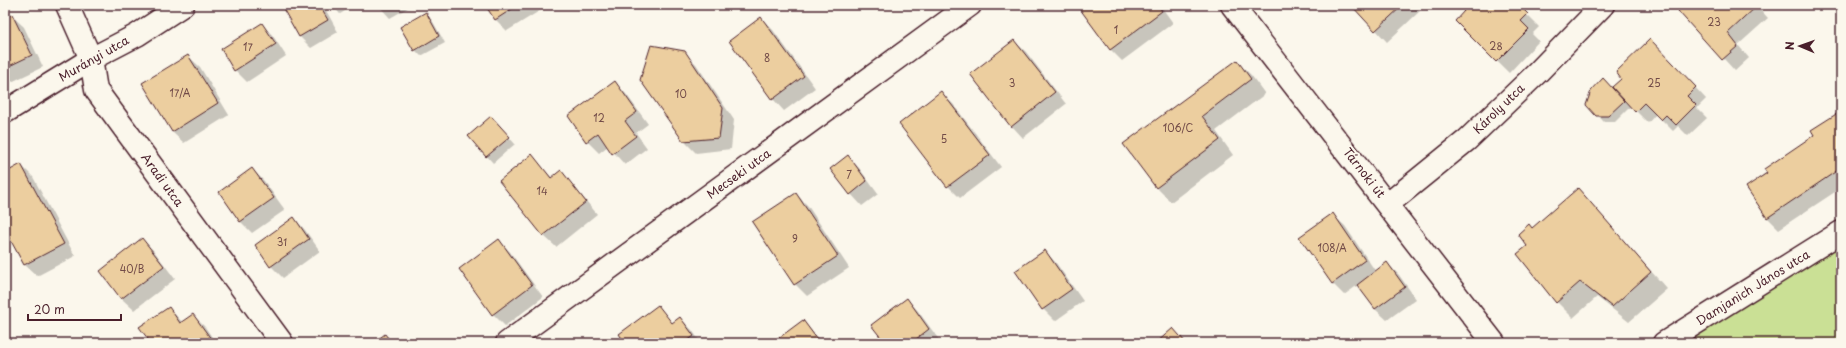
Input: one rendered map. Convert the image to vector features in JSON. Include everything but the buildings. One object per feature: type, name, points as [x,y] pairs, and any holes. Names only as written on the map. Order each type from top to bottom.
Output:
[{"type":"street","name":"Aradi utca","points":[[67,5],[92,59],[96,90],[282,343]]},
{"type":"street","name":"Murányi utca","points":[[5,112],[183,5]]},
{"type":"street","name":"Mecseki utca","points":[[507,343],[970,5]]},
{"type":"street","name":"Tárnoki út","points":[[1232,5],[1388,204],[1494,343]]},
{"type":"street","name":"Károly utca","points":[[1388,204],[1467,140],[1537,73],[1603,5]]},
{"type":"street","name":"Damjanich János utca","points":[[1664,343],[1841,232]]},
{"type":"green space","points":[[1841,239],[1841,343],[1675,343]]}]
